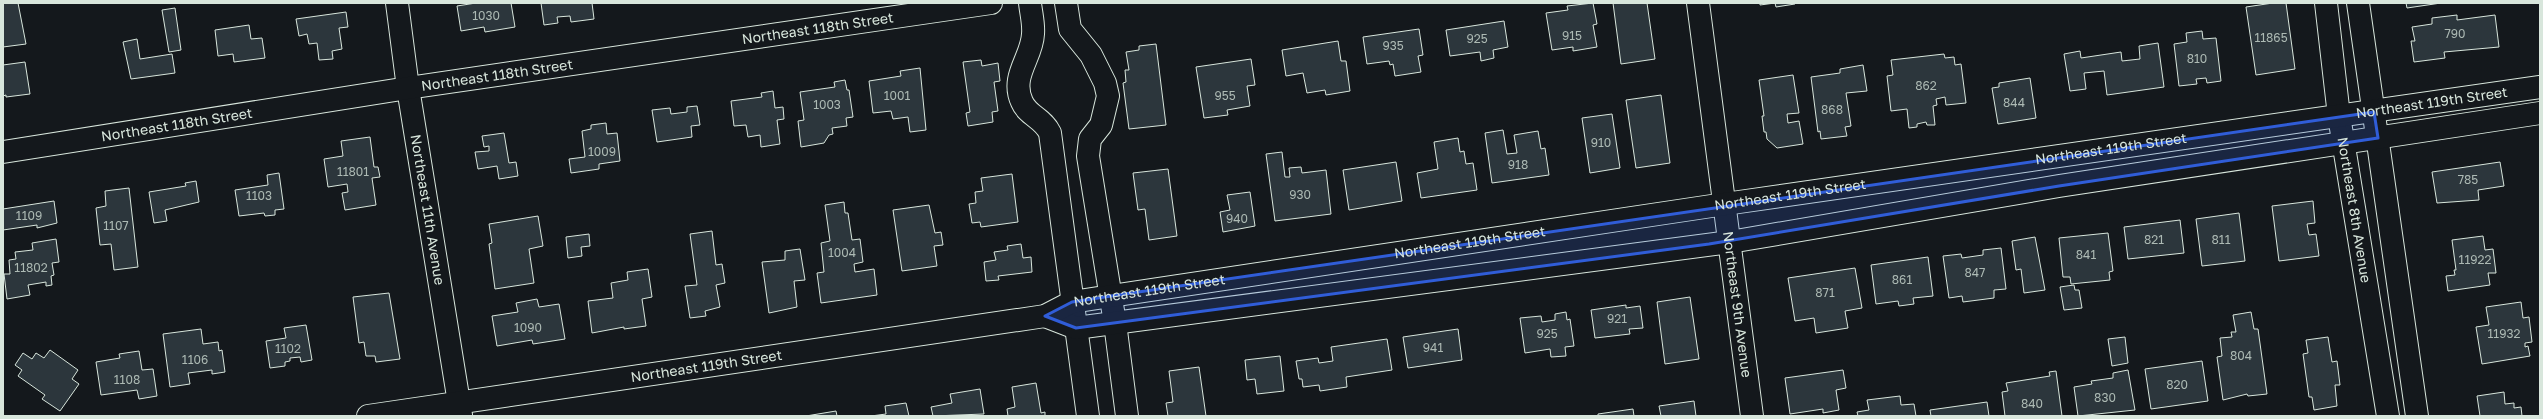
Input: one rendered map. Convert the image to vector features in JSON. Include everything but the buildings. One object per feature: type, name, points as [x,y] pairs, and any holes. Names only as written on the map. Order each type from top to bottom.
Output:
[{"type":"street","name":"Northeast 11th Avenue","points":[[397,3],[408,88],[460,408]]},
{"type":"street","name":"Northeast 118th Street","points":[[3,152],[408,88],[991,3]]},
{"type":"street","points":[[1030,3],[1034,34],[1021,67],[1019,94],[1022,102],[1029,112],[1045,123],[1050,133],[1088,416]]},
{"type":"street","points":[[1066,3],[1070,29],[1091,55],[1105,83],[1108,96],[1101,125],[1090,139],[1088,156],[1111,296],[1128,416]]},
{"type":"street","name":"Northeast 9th Avenue","points":[[1698,3],[1752,416]]},
{"type":"street","name":"Northeast 8th Avenue","points":[[2326,3],[2339,116],[2388,416]]},
{"type":"street","points":[[2358,3],[2417,416]]},
{"type":"street","name":"Northeast 119th Street","points":[[368,416],[460,408],[1045,316],[1072,302],[1111,296],[1725,204],[2540,87]]},
{"type":"street","name":"Northeast 119th Street","points":[[1045,316],[1076,328],[1730,242],[2059,186],[2344,144],[2540,113]]},
{"type":"highlighted area","points":[[2374,112],[2378,138],[2059,186],[1709,244],[1076,328],[1045,316],[1072,302],[1111,296]]}]
